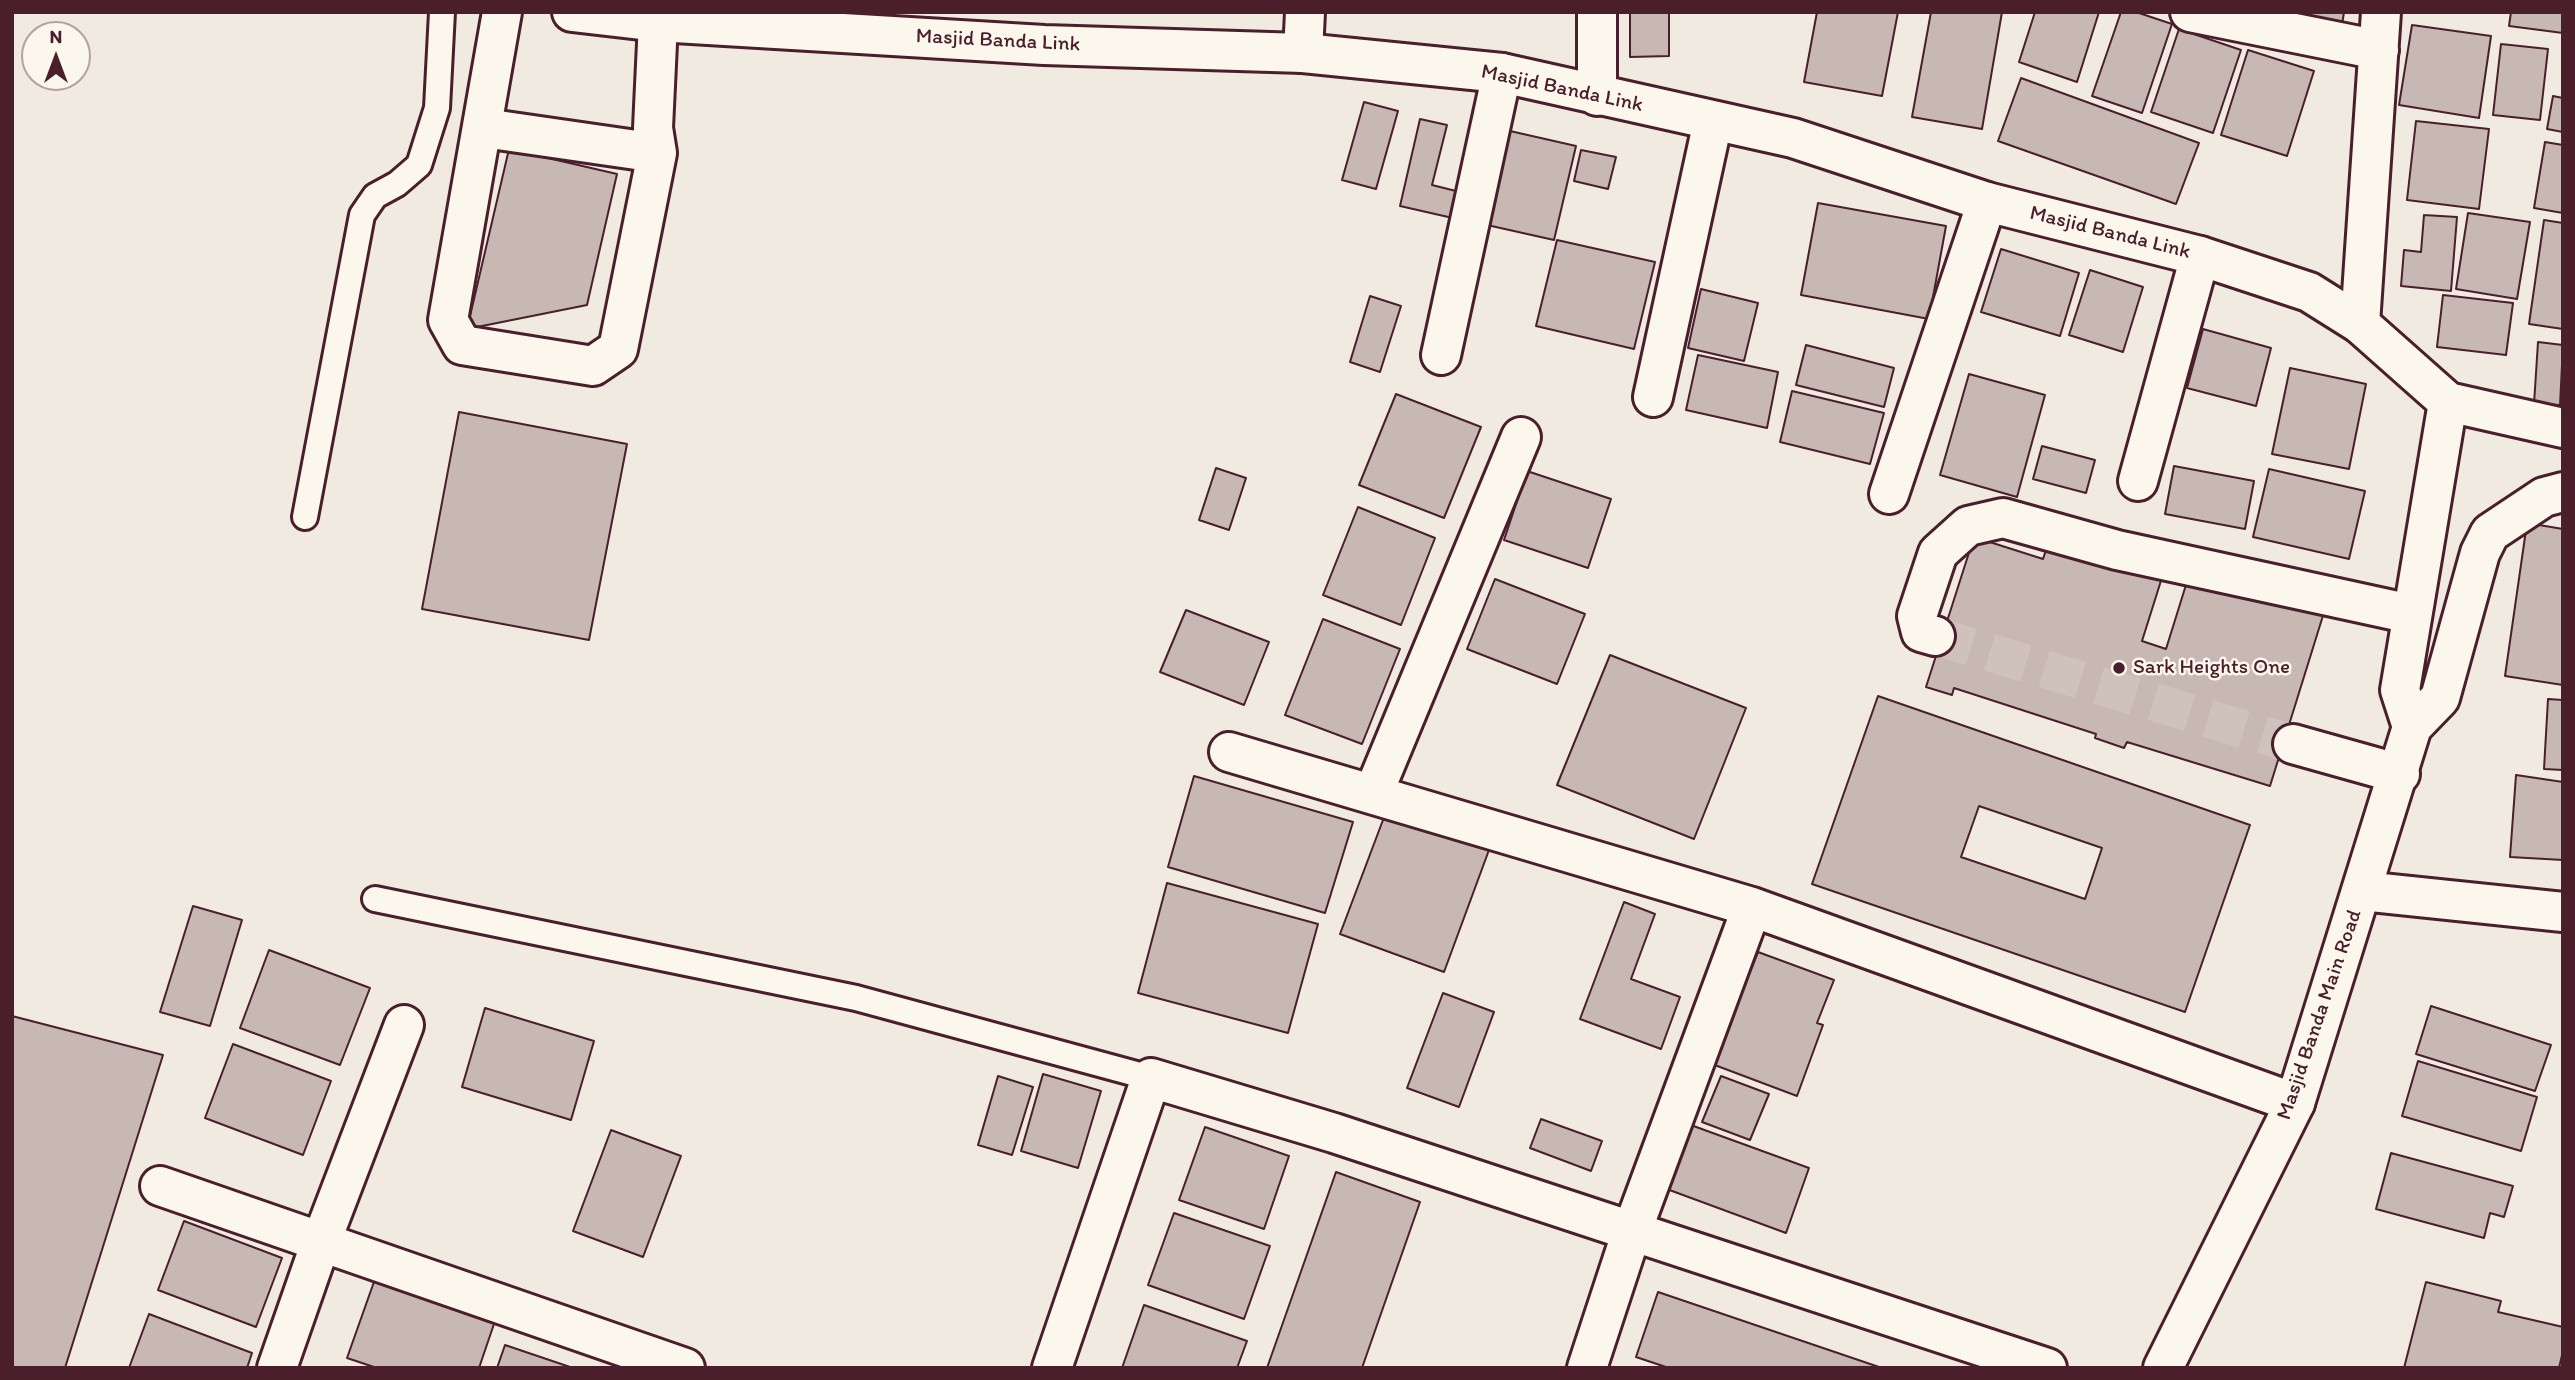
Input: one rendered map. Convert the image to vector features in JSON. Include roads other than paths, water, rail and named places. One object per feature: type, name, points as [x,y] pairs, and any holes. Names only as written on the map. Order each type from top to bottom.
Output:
[{"type":"street","points":[[502,12],[484,128],[448,320],[462,345],[593,366],[618,349],[657,153],[653,128],[658,22]]},
{"type":"street","name":"Masjid Banda Link","points":[[572,12],[658,22],[1044,45],[1303,53],[1502,73],[1793,138],[1987,202],[2200,256],[2309,292],[2360,324],[2448,402]]},
{"type":"street","points":[[1303,53],[1305,12]]},
{"type":"street","points":[[1597,12],[1597,96]]},
{"type":"street","points":[[2190,12],[2379,50]]},
{"type":"street","points":[[2360,324],[2381,12]]},
{"type":"street","points":[[1441,355],[1502,73]]},
{"type":"street","points":[[1653,397],[1713,121]]},
{"type":"street","points":[[484,128],[657,153]]},
{"type":"street","points":[[1889,494],[1987,202]]},
{"type":"street","points":[[2138,481],[2200,256]]},
{"type":"street","points":[[2412,727],[2400,690],[2448,402],[2563,428]]},
{"type":"street","points":[[1373,794],[1521,437]]},
{"type":"street","name":"Masjid Banda Main Road","points":[[2163,1368],[2295,1103],[2400,774],[2412,727],[2440,698],[2480,553],[2490,533],[2544,497],[2563,492]]},
{"type":"street","points":[[1935,636],[1921,632],[1917,616],[1938,553],[1968,526],[2003,518],[2117,550],[2411,614]]},
{"type":"street","points":[[2404,662],[2447,674]]},
{"type":"street","points":[[2293,744],[2400,774]]},
{"type":"street","points":[[1229,752],[1752,907],[2295,1103]]},
{"type":"street","points":[[2362,891],[2563,912]]},
{"type":"street","points":[[1587,1368],[1632,1231],[1752,907]]},
{"type":"street","points":[[277,1368],[321,1242],[404,1025]]},
{"type":"street","points":[[1052,1368],[1151,1078],[1334,1133],[2047,1368]]},
{"type":"street","points":[[160,1186],[670,1365]]},
{"type":"lane","points":[[305,517],[362,215],[375,196],[397,184],[419,165],[437,108],[442,12]]},
{"type":"lane","points":[[375,900],[856,999],[1151,1078]]},
{"type":"tunnel","points":[[1935,636],[2293,744]]},
{"type":"place","name":"Sark Heights One","points":[[2119,668]]}]
